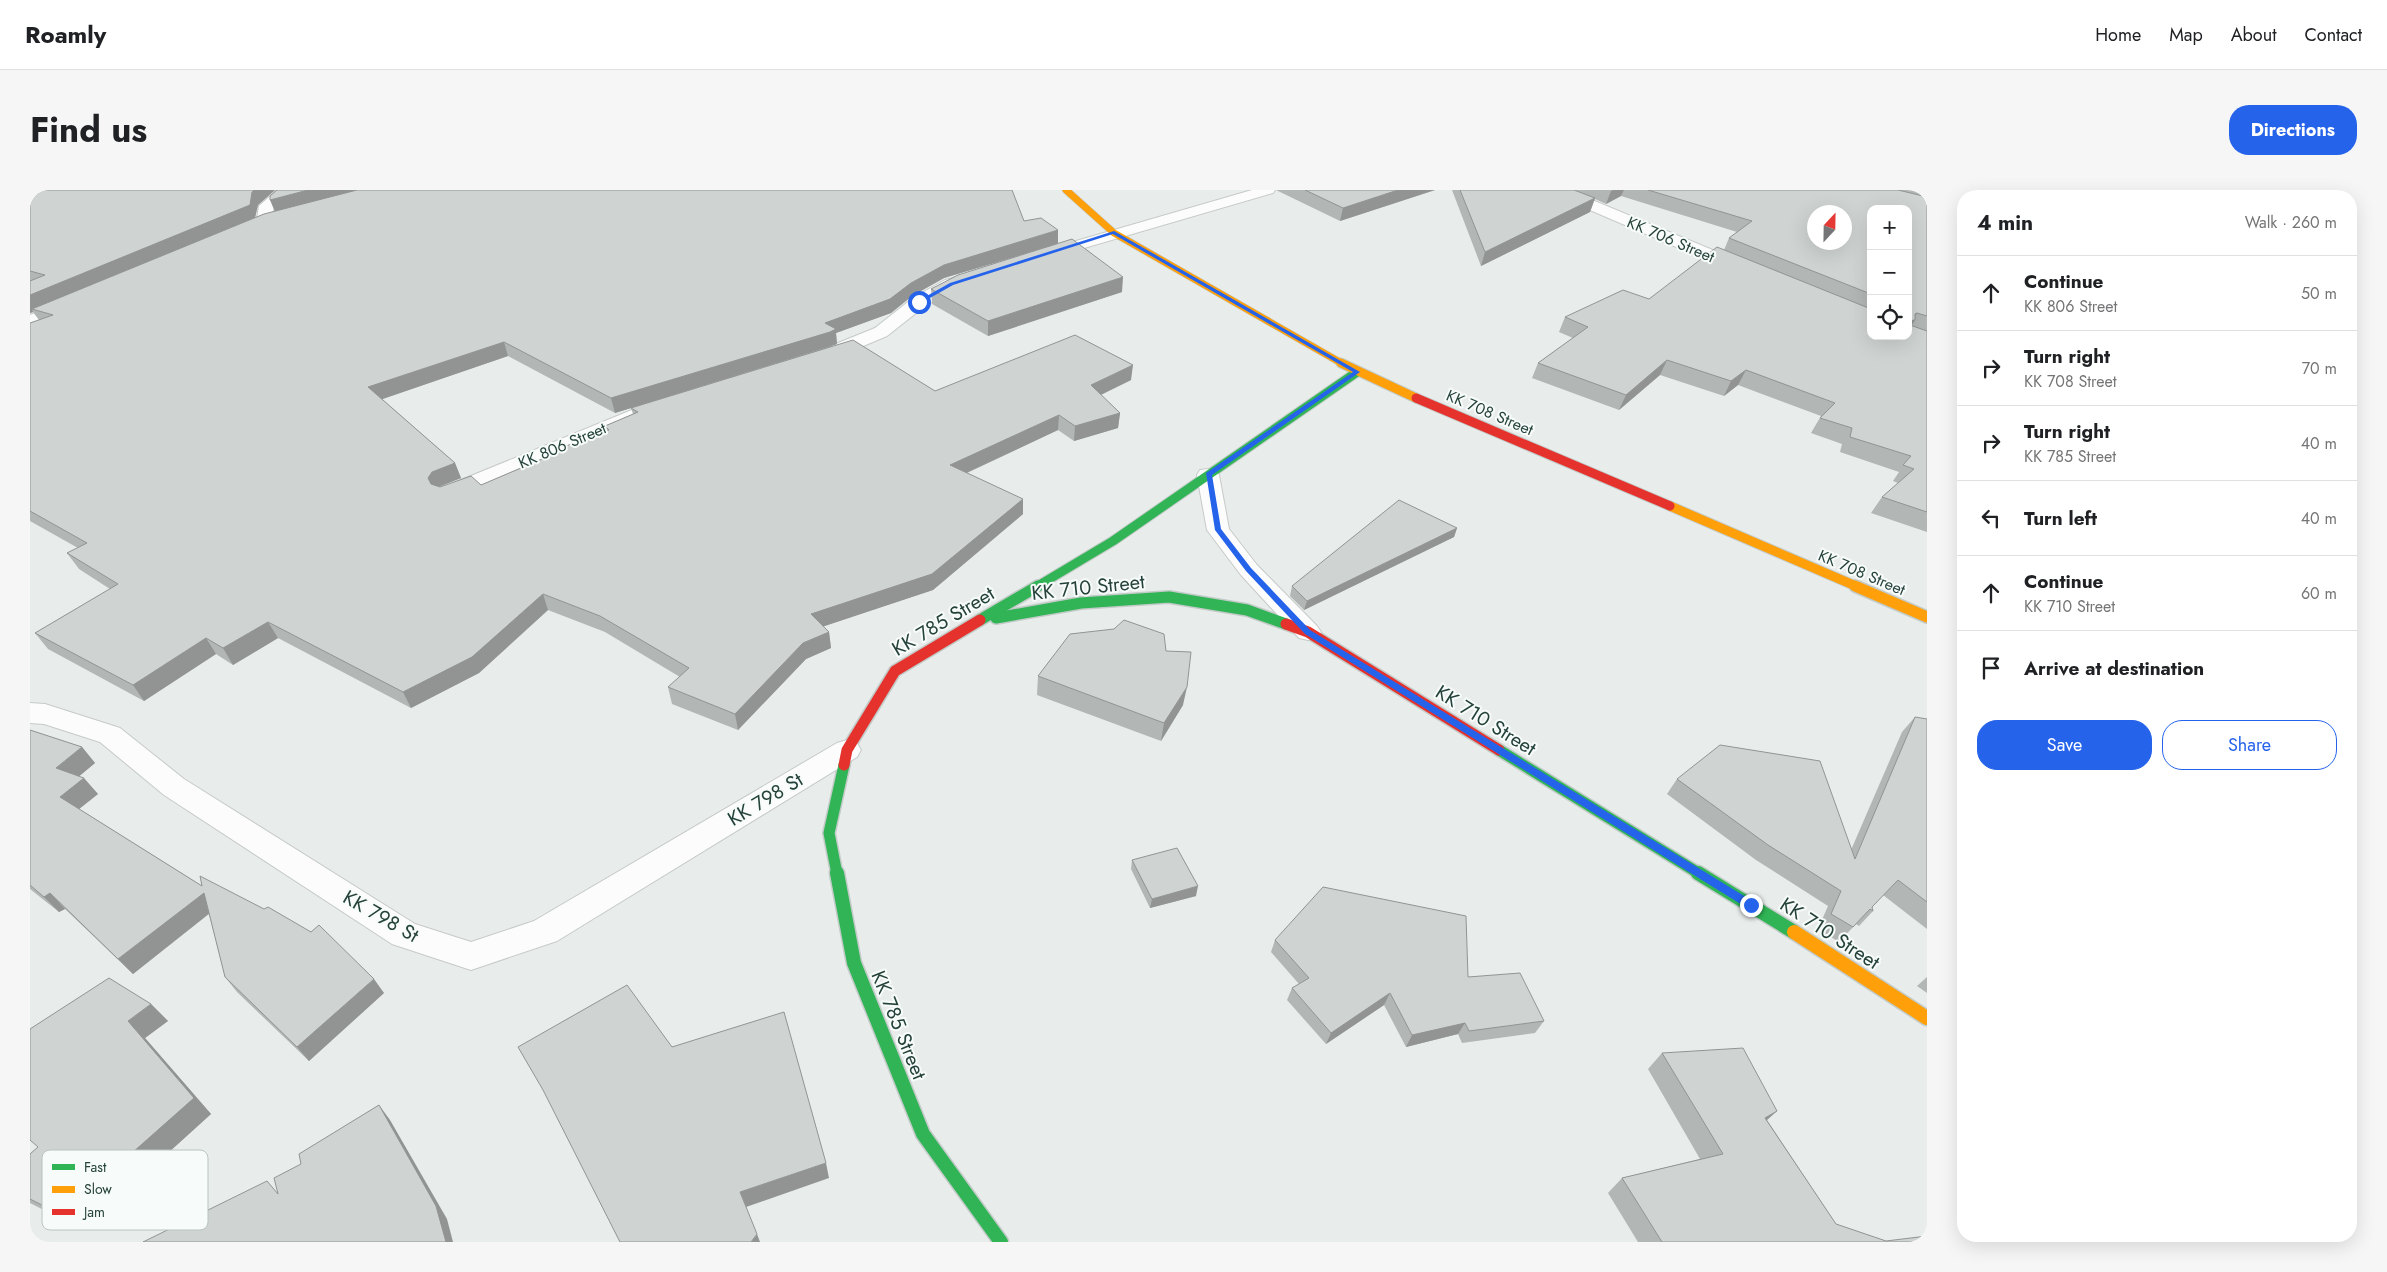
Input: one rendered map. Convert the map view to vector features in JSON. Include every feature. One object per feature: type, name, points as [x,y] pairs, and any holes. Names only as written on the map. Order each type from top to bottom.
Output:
[{"type":"street","points":[[264,222],[267,206],[286,190]]},
{"type":"street","name":"KK 708 Street","points":[[1066,190],[1114,233],[1357,372],[1927,617]]},
{"type":"street","points":[[1024,261],[1114,233],[1268,190]]},
{"type":"street","name":"KK 706 Street","points":[[1555,190],[1758,275]]},
{"type":"street","points":[[228,237],[264,222],[283,217]]},
{"type":"street","points":[[802,363],[838,352],[881,332],[919,302],[952,284],[978,276]]},
{"type":"street","points":[[30,321],[84,298]]},
{"type":"street","name":"KK 785 Street","points":[[1001,1242],[922,1134],[854,963],[829,832],[846,750],[895,672],[1113,542],[1357,372]]},
{"type":"street","name":"KK 806 Street","points":[[447,494],[627,417],[655,409]]},
{"type":"street","points":[[1208,475],[1218,530],[1249,570],[1308,632]]},
{"type":"street","name":"KK 710 Street","points":[[980,621],[1081,603],[1168,598],[1248,610],[1308,632],[1742,900],[1927,1018]]},
{"type":"street","name":"KK 798 St","points":[[30,713],[45,714],[110,735],[174,787],[404,934],[471,956],[544,931],[846,750]]},
{"type":"building","points":[[30,190],[254,190],[250,205],[30,295],[30,281],[45,275],[30,271]]},
{"type":"building","points":[[277,190],[308,190],[270,200],[270,196]]},
{"type":"building","points":[[357,190],[1012,190],[1024,221],[1041,218],[1058,230],[944,265],[911,283],[890,299],[825,323],[836,329],[830,332],[611,398],[504,342],[368,387],[455,463],[432,472],[428,478],[431,484],[440,487],[471,476],[481,485],[568,448],[566,446],[609,430],[605,426],[638,412],[631,408],[853,340],[935,391],[1075,335],[1133,365],[1091,385],[1120,413],[1075,426],[1059,415],[950,465],[1023,499],[932,574],[811,614],[829,632],[803,643],[735,714],[668,687],[689,668],[600,616],[543,594],[472,657],[403,692],[268,622],[223,648],[206,638],[133,685],[35,633],[118,584],[67,553],[87,543],[30,511],[30,323],[53,315],[32,309],[264,214]]},
{"type":"building","points":[[1305,190],[1398,190],[1343,208]]},
{"type":"building","points":[[1460,190],[1574,190],[1595,198],[1485,252]]},
{"type":"building","points":[[1648,190],[1898,190],[1927,197],[1927,316],[1917,313],[1915,314],[1915,320],[1912,320],[1912,205],[1867,205],[1867,292],[1729,238],[1752,221]]},
{"type":"building","points":[[1072,239],[1123,277],[988,321],[931,289],[958,275]]},
{"type":"building","points":[[1717,247],[1867,307],[1867,340],[1912,340],[1912,326],[1927,331],[1927,512],[1882,497],[1914,469],[1903,465],[1911,456],[1850,437],[1852,428],[1820,418],[1835,403],[1746,370],[1731,381],[1667,360],[1626,395],[1538,363],[1588,327],[1565,317],[1623,290],[1649,299]]},
{"type":"building","points":[[1399,500],[1457,528],[1307,601],[1292,586]]},
{"type":"building","points":[[1124,620],[1164,634],[1166,651],[1191,652],[1187,687],[1164,723],[1038,676],[1070,634],[1114,629]]},
{"type":"building","points":[[1915,717],[1927,719],[1927,902],[1898,880],[1872,907],[1873,911],[1870,909],[1853,927],[1831,914],[1841,891],[1768,845],[1677,779],[1720,745],[1820,761],[1855,859]]},
{"type":"building","points":[[30,730],[82,747],[56,768],[84,778],[60,797],[202,886],[200,876],[264,909],[268,907],[311,932],[319,925],[374,979],[297,1047],[225,977],[204,893],[118,959],[50,893],[44,897],[30,885]]},
{"type":"building","points":[[1177,848],[1198,886],[1152,899],[1132,860]]},
{"type":"building","points":[[1323,887],[1466,916],[1468,977],[1520,973],[1544,1021],[1469,1031],[1465,1023],[1412,1035],[1390,993],[1331,1033],[1292,988],[1309,978],[1275,940]]},
{"type":"building","points":[[109,978],[151,1004],[128,1021],[194,1098],[135,1150],[42,1150],[42,1205],[30,1199],[30,1154],[38,1147],[30,1140],[30,1029]]},
{"type":"building","points":[[627,985],[672,1047],[784,1012],[826,1163],[740,1192],[757,1234],[751,1242],[620,1242],[543,1090],[518,1047]]},
{"type":"building","points":[[1743,1048],[1777,1111],[1765,1118],[1836,1224],[1886,1241],[1927,1236],[1927,1242],[1662,1242],[1622,1178],[1723,1154],[1662,1053]]},
{"type":"building","points":[[379,1105],[436,1206],[446,1242],[143,1242],[167,1230],[208,1230],[208,1210],[267,1181],[278,1194],[274,1178],[301,1164],[299,1154]]},
{"type":"traffic: fast","points":[[980,620],[1113,541],[1357,372]]},
{"type":"traffic: fast","points":[[996,618],[1081,603],[1169,597],[1247,610],[1286,624]]},
{"type":"traffic: fast","points":[[1499,750],[1794,932]]},
{"type":"traffic: fast","points":[[844,765],[829,833],[854,963],[923,1134],[1001,1242]]},
{"type":"traffic: slow","points":[[1066,190],[1114,233],[1357,372],[1416,398]]},
{"type":"traffic: slow","points":[[1670,506],[1927,617]]},
{"type":"traffic: slow","points":[[1794,932],[1927,1018]]},
{"type":"traffic: jam","points":[[1416,398],[1670,506]]},
{"type":"traffic: jam","points":[[844,765],[847,750],[895,671],[980,620]]},
{"type":"traffic: jam","points":[[1286,624],[1308,632],[1499,750]]},
{"type":"route","points":[[919,302],[952,284],[1114,233],[1357,372],[1208,475],[1218,530],[1249,570],[1308,632],[1751,905]]}]
